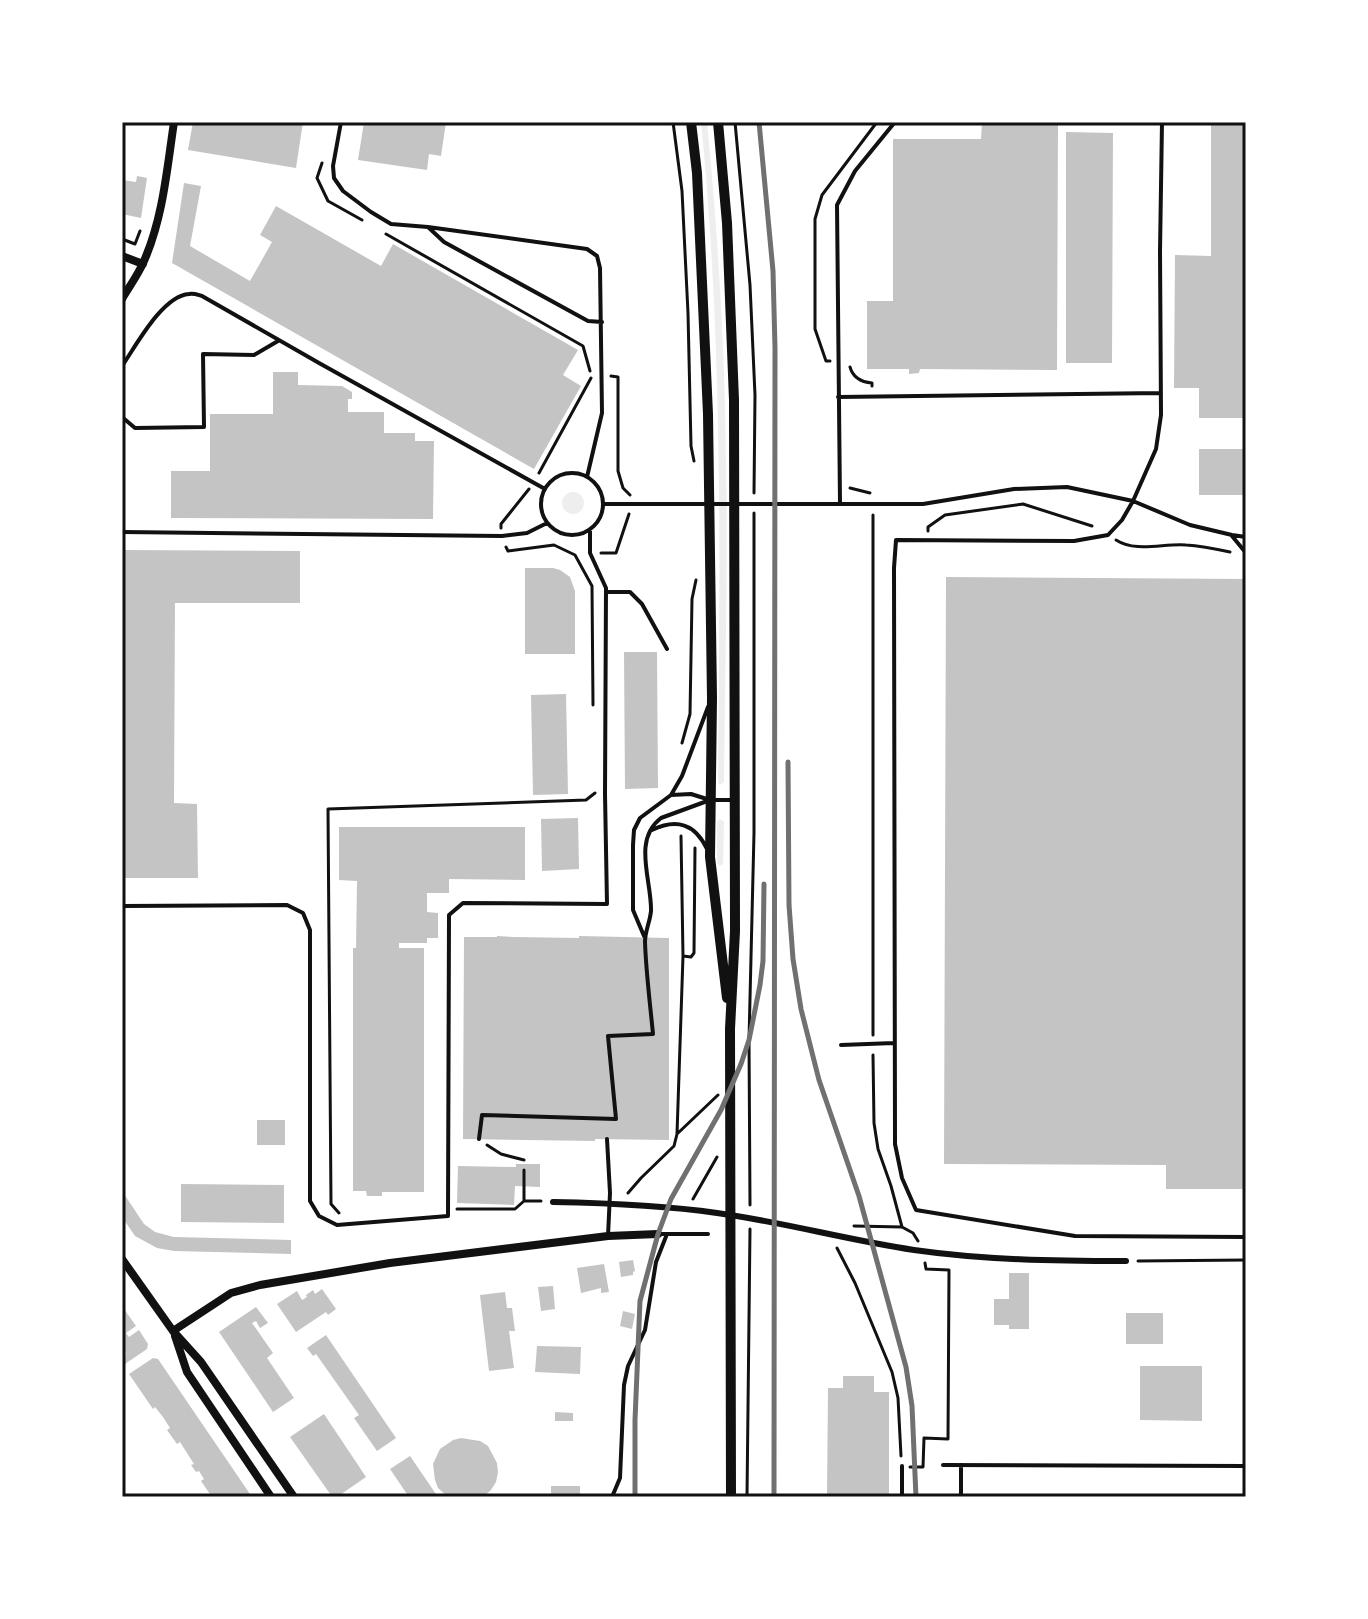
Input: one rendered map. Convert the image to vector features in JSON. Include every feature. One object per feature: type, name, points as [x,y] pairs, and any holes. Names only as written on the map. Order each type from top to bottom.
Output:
[{"type":"street","points":[[122,299],[143,264],[155,231],[174,122]]},
{"type":"street","points":[[691,122],[697,173],[705,324],[712,698],[710,857],[730,1029]]},
{"type":"street","points":[[718,122],[727,223],[734,400],[735,931],[730,1029],[731,1497]]},
{"type":"street","points":[[122,256],[143,264]]},
{"type":"street","points":[[553,1202],[642,1204],[716,1212],[913,1250],[982,1258],[1126,1261]]},
{"type":"street","points":[[173,1331],[231,1293],[260,1285],[390,1263],[608,1236],[663,1234]]},
{"type":"street","points":[[122,1259],[173,1331],[201,1362],[294,1497]]},
{"type":"street","points":[[173,1331],[187,1372],[271,1497]]},
{"type":"lane","points":[[341,122],[333,166],[334,178],[343,191],[391,224],[587,249],[597,256],[602,322],[602,413],[587,477]]},
{"type":"lane","points":[[840,503],[837,205],[855,171],[895,122]]},
{"type":"lane","points":[[1162,122],[1161,415],[1156,449],[1122,520],[1108,535],[1074,541],[896,540],[895,1144],[902,1178],[916,1210],[1075,1236],[1246,1237]]},
{"type":"lane","points":[[428,227],[444,242],[588,321],[602,322]]},
{"type":"lane","points":[[122,366],[171,301],[189,293],[202,296],[545,489]]},
{"type":"lane","points":[[122,417],[135,428],[204,427],[203,354],[254,355],[279,340]]},
{"type":"lane","points":[[838,397],[1161,393]]},
{"type":"lane","points":[[569,473],[587,477],[601,493],[601,514],[590,529],[581,534],[554,529],[547,523],[541,506],[545,489],[551,481],[569,473]]},
{"type":"lane","points":[[603,504],[923,504],[1014,489],[1067,487],[1133,501],[1190,525],[1246,537]]},
{"type":"lane","points":[[122,532],[502,536],[527,533],[547,523]]},
{"type":"lane","points":[[122,906],[287,905],[303,913],[310,930],[310,1201],[319,1216],[337,1225],[448,1216],[449,915],[463,903],[607,904],[606,588],[590,553],[590,529]]},
{"type":"lane","points":[[1232,535],[1246,553]]},
{"type":"lane","points":[[606,592],[630,592],[642,604],[667,649]]},
{"type":"lane","points":[[645,938],[633,910],[634,830],[640,818],[671,795],[682,776],[712,698]]},
{"type":"lane","points":[[671,795],[691,794],[710,800],[734,800]]},
{"type":"lane","points":[[479,1139],[482,1115],[616,1119],[608,1036],[653,1034],[645,938],[651,912],[645,851],[650,831],[661,818],[710,800]]},
{"type":"lane","points":[[650,831],[673,824],[687,827],[701,837],[710,857]]},
{"type":"lane","points":[[841,1045],[895,1043]]},
{"type":"lane","points":[[607,1139],[610,1193],[608,1236]]},
{"type":"lane","points":[[612,1497],[620,1478],[624,1385],[628,1366],[645,1330],[663,1234],[708,1234]]},
{"type":"lane","points":[[943,1465],[1246,1466]]},
{"type":"lane","points":[[961,1465],[961,1497]]},
{"type":"lane","points":[[902,1466],[902,1497]]},
{"type":"path","points":[[673,122],[682,191],[694,460]]},
{"type":"path","points":[[735,122],[750,285],[755,395],[754,497]]},
{"type":"path","points":[[873,396],[872,383],[862,382],[852,373],[848,362],[826,361],[815,329],[815,219],[822,195],[877,122]]},
{"type":"path","points":[[333,166],[322,163],[317,178],[328,201],[368,224]]},
{"type":"path","points":[[122,239],[135,244],[143,223]]},
{"type":"path","points":[[381,231],[583,346],[592,377],[534,482],[501,524],[508,551],[554,545],[575,555],[592,586],[593,705]]},
{"type":"path","points":[[590,553],[616,553],[629,519],[630,493],[623,488],[618,471],[618,377],[602,376]]},
{"type":"path","points":[[850,488],[871,493],[873,504],[874,1123],[878,1149],[902,1227]]},
{"type":"path","points":[[750,1204],[754,512]]},
{"type":"path","points":[[682,743],[690,714],[692,599],[697,575]]},
{"type":"path","points":[[341,1215],[331,1204],[328,809],[586,800],[595,794]]},
{"type":"path","points":[[610,1193],[629,1193],[674,1146],[677,1134],[683,956],[683,836],[687,827]]},
{"type":"path","points":[[683,956],[691,957],[694,953],[694,844]]},
{"type":"path","points":[[677,1134],[720,1093],[731,1088],[749,1066]]},
{"type":"path","points":[[692,1202],[731,1133]]},
{"type":"path","points":[[479,1139],[501,1154],[524,1160]]},
{"type":"path","points":[[524,1170],[524,1201]]},
{"type":"path","points":[[449,1208],[515,1209],[524,1201],[553,1202]]},
{"type":"path","points":[[747,1497],[750,1220]]},
{"type":"path","points":[[854,1226],[902,1227],[913,1233],[921,1247]]},
{"type":"path","points":[[836,1242],[892,1372],[898,1398],[902,1466],[923,1467],[924,1438],[948,1439],[949,1270],[926,1269],[924,1260]]},
{"type":"path","points":[[1126,1261],[1246,1260]]},
{"type":"shaded area","points":[[701,122],[707,122],[711,164],[724,376],[726,622],[724,782],[720,785],[717,370]]},
{"type":"shaded area","points":[[573,492],[581,495],[584,503],[581,511],[573,514],[565,511],[562,503],[565,495]]},
{"type":"shaded area","points":[[720,819],[724,822],[723,864],[720,866],[717,863],[717,822]]},
{"type":"building","points":[[193,122],[303,122],[296,168],[188,150]]},
{"type":"building","points":[[364,122],[446,122],[441,156],[429,154],[427,170],[358,160]]},
{"type":"building","points":[[982,122],[1058,122],[1057,370],[920,369],[919,373],[909,374],[909,369],[867,369],[867,301],[893,301],[893,139],[981,139]]},
{"type":"building","points":[[1211,122],[1246,122],[1246,418],[1199,418],[1199,388],[1174,388],[1175,255],[1211,256]]},
{"type":"building","points":[[1066,132],[1113,133],[1112,363],[1066,363]]},
{"type":"building","points":[[137,176],[147,178],[141,218],[122,214],[122,180],[136,182]]},
{"type":"building","points":[[184,183],[201,186],[190,246],[250,281],[272,242],[260,235],[276,206],[381,266],[393,244],[578,350],[563,375],[581,386],[534,469],[172,263]]},
{"type":"building","points":[[273,372],[298,372],[298,385],[342,386],[352,392],[352,399],[348,399],[348,412],[384,412],[384,433],[415,433],[415,441],[434,441],[433,519],[171,518],[171,471],[210,471],[210,414],[273,414]]},
{"type":"building","points":[[1199,449],[1246,449],[1246,495],[1199,495]]},
{"type":"building","points":[[122,550],[300,551],[300,603],[175,603],[174,803],[197,804],[198,878],[122,878]]},
{"type":"building","points":[[525,568],[553,568],[570,577],[575,591],[575,654],[525,654]]},
{"type":"building","points":[[946,577],[1246,579],[1246,1189],[1166,1189],[1166,1165],[944,1164]]},
{"type":"building","points":[[624,652],[657,652],[658,788],[625,789]]},
{"type":"building","points":[[566,694],[568,794],[533,795],[531,695]]},
{"type":"building","points":[[578,818],[579,869],[542,871],[541,819]]},
{"type":"building","points":[[339,827],[525,827],[525,880],[449,879],[449,893],[427,893],[427,912],[438,913],[438,938],[427,938],[427,943],[399,943],[399,948],[424,948],[424,1192],[382,1192],[382,1196],[367,1196],[366,1191],[353,1191],[353,948],[356,948],[357,881],[339,880]]},
{"type":"building","points":[[464,937],[669,938],[669,1140],[463,1139]]},
{"type":"building","points":[[257,1120],[285,1120],[285,1145],[257,1145]]},
{"type":"building","points":[[516,1164],[540,1164],[540,1187],[515,1186],[514,1205],[457,1203],[458,1166],[516,1167]]},
{"type":"building","points":[[181,1184],[284,1185],[284,1223],[181,1222]]},
{"type":"building","points":[[122,1191],[144,1224],[155,1232],[174,1237],[291,1240],[291,1254],[157,1248],[135,1236],[122,1217]]},
{"type":"building","points":[[633,1260],[633,1275],[621,1277],[619,1262]]},
{"type":"building","points":[[604,1264],[609,1292],[601,1293],[601,1288],[581,1293],[577,1268]]},
{"type":"building","points":[[1009,1273],[1029,1273],[1029,1329],[994,1325],[994,1299],[1009,1299]]},
{"type":"building","points":[[553,1286],[555,1309],[541,1311],[538,1287]]},
{"type":"building","points":[[322,1289],[336,1309],[296,1332],[277,1304],[297,1291],[302,1300],[313,1290],[315,1294]]},
{"type":"building","points":[[505,1292],[507,1308],[512,1308],[515,1331],[509,1331],[514,1368],[489,1371],[480,1295]]},
{"type":"building","points":[[122,1306],[136,1326],[126,1333],[129,1337],[139,1330],[148,1344],[147,1349],[122,1366],[122,1357],[126,1354],[122,1347]]},
{"type":"building","points":[[256,1307],[268,1323],[260,1328],[256,1321],[252,1323],[273,1353],[267,1358],[294,1398],[273,1412],[219,1332]]},
{"type":"building","points":[[623,1311],[635,1314],[632,1329],[620,1326]]},
{"type":"building","points":[[1126,1313],[1163,1313],[1163,1344],[1126,1344]]},
{"type":"building","points":[[326,1335],[396,1438],[377,1451],[354,1418],[359,1415],[316,1354],[313,1356],[307,1348]]},
{"type":"building","points":[[537,1346],[581,1347],[580,1374],[535,1372]]},
{"type":"building","points":[[153,1358],[158,1359],[252,1497],[212,1497],[180,1442],[177,1444],[167,1430],[170,1428],[163,1417],[155,1407],[153,1409],[129,1374]]},
{"type":"building","points":[[1140,1366],[1202,1366],[1202,1421],[1140,1420]]},
{"type":"building","points":[[843,1376],[874,1376],[874,1392],[889,1392],[889,1497],[827,1497],[828,1388],[843,1388]]},
{"type":"building","points":[[555,1412],[573,1413],[573,1421],[555,1421]]},
{"type":"building","points":[[324,1414],[366,1477],[337,1497],[328,1491],[290,1437]]},
{"type":"building","points":[[461,1438],[480,1441],[488,1446],[497,1463],[496,1482],[483,1497],[448,1497],[438,1488],[435,1480],[433,1464],[440,1449]]},
{"type":"building","points":[[410,1456],[438,1497],[409,1497],[390,1469]]},
{"type":"building","points":[[551,1486],[580,1486],[580,1497],[551,1497]]},
{"type":"railway","points":[[759,122],[773,271],[775,348],[774,1497]]},
{"type":"railway","points":[[788,762],[789,905],[801,1009],[819,1080],[859,1196],[906,1367],[912,1406],[916,1497]]},
{"type":"railway","points":[[635,1497],[640,1301],[671,1199],[721,1110],[749,1040],[763,961],[764,884]]}]
